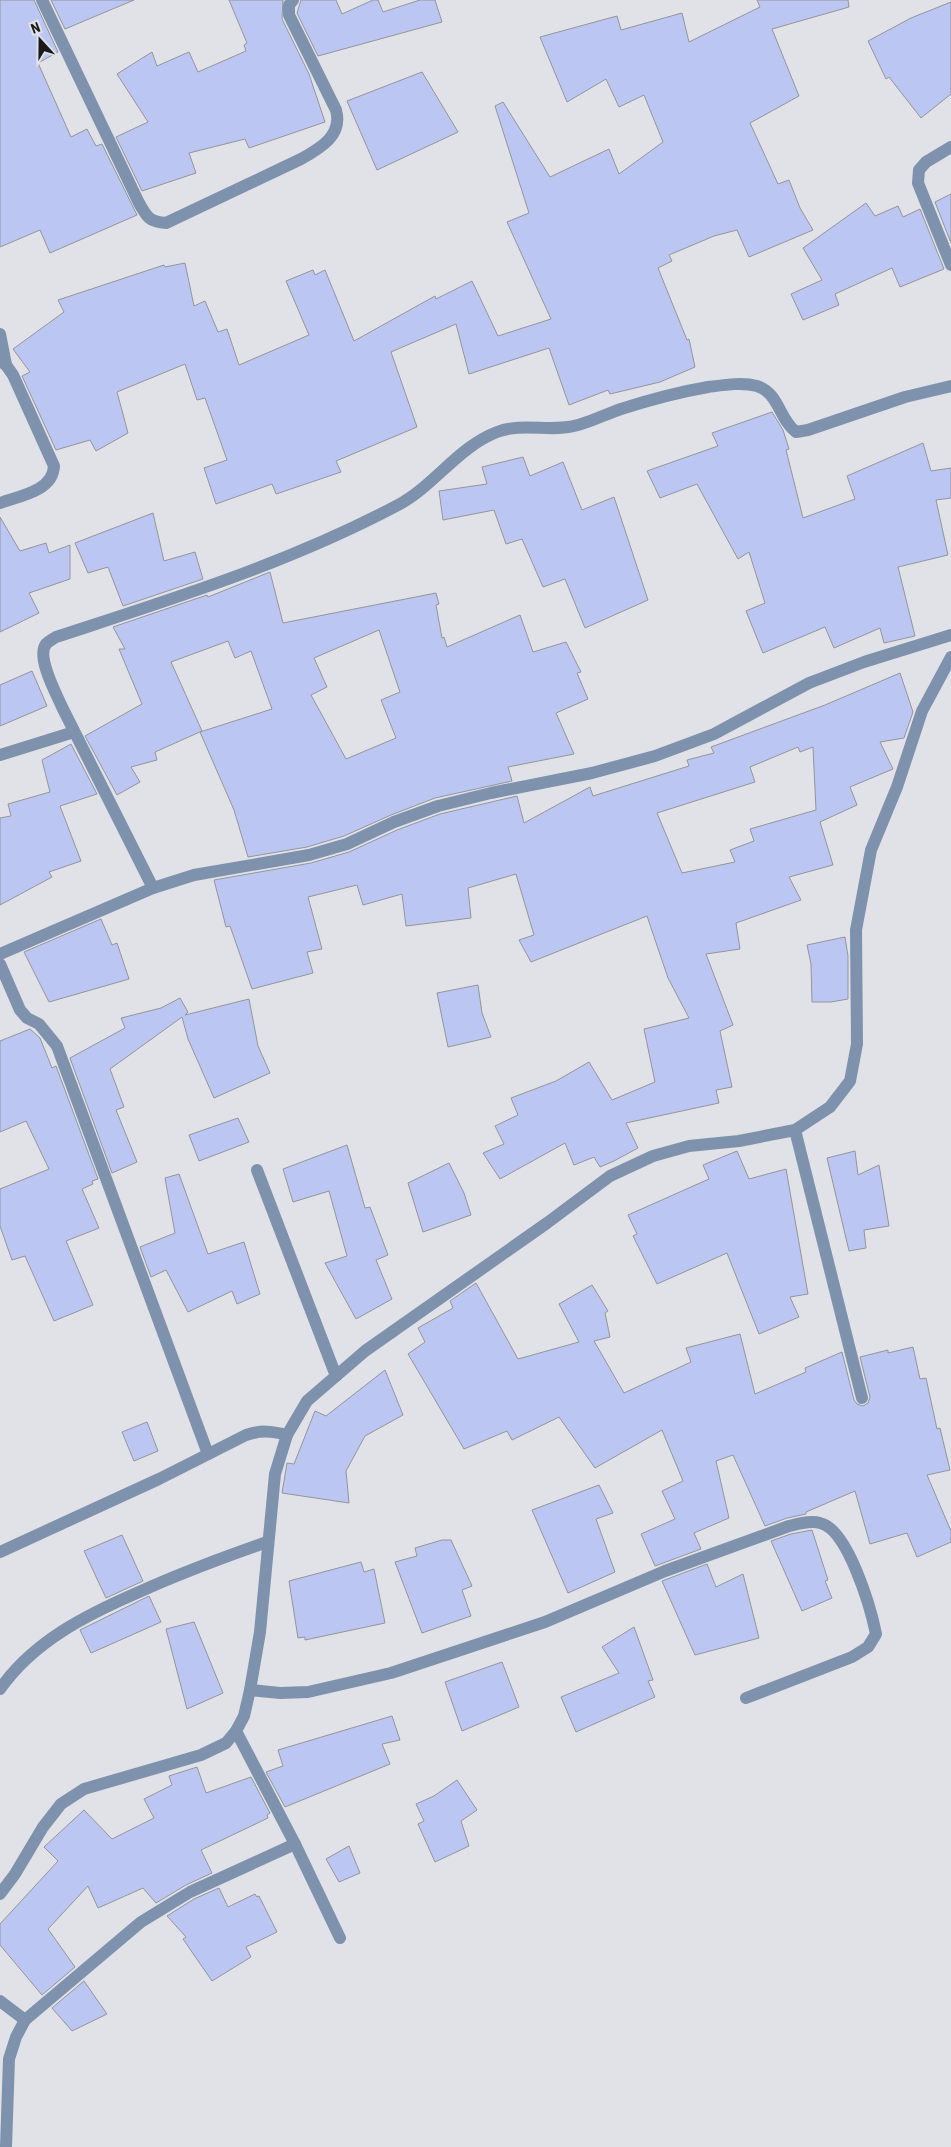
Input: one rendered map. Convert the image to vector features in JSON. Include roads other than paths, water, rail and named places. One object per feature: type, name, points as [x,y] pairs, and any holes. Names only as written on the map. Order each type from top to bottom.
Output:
[{"type":"street","points":[[42,0],[145,215],[153,222],[166,223],[316,151],[336,132],[339,120],[336,110],[289,14],[289,5],[293,0]]},
{"type":"street","points":[[951,147],[926,162],[919,170],[918,183],[951,264]]},
{"type":"street","points":[[0,334],[3,363],[13,375],[54,466],[53,475],[47,484],[0,503]]},
{"type":"street","points":[[153,888],[74,732],[42,658],[45,645],[56,637],[252,571],[367,520],[400,504],[478,441],[497,432],[516,427],[559,429],[578,425],[622,409],[682,392],[731,384],[763,388],[778,404],[788,426],[796,432],[808,430],[905,397],[951,386]]},
{"type":"street","points":[[0,954],[153,888],[194,875],[309,855],[347,844],[394,822],[438,806],[491,792],[592,773],[656,756],[714,734],[809,683],[864,662],[951,635]]},
{"type":"street","points":[[0,1894],[15,1874],[43,1827],[61,1804],[84,1789],[202,1755],[226,1743],[236,1730],[244,1716],[260,1632],[274,1474],[287,1435],[307,1401],[366,1351],[610,1176],[652,1156],[690,1146],[738,1141],[795,1130],[830,1107],[850,1081],[857,1044],[856,930],[872,850],[922,711],[951,656]]},
{"type":"street","points":[[0,755],[74,732]]},
{"type":"street","points":[[0,964],[20,1010],[27,1018],[39,1024],[57,1046],[208,1454]]},
{"type":"street","points":[[795,1130],[862,1398]]},
{"type":"street","points":[[257,1170],[336,1376]]},
{"type":"street","points":[[0,1552],[158,1480],[246,1435],[260,1431],[271,1431],[287,1435]]},
{"type":"street","points":[[250,1690],[280,1693],[308,1692],[391,1673],[545,1622],[657,1574],[789,1526],[807,1522],[820,1522],[829,1528],[848,1554],[868,1604],[876,1634],[868,1647],[852,1657],[746,1698]]},
{"type":"street","points":[[0,1689],[21,1663],[38,1648],[80,1619],[192,1568],[267,1542]]},
{"type":"street","points":[[236,1730],[295,1844],[340,1938]]},
{"type":"street","points":[[6,2147],[9,2059],[16,2037],[25,2020],[52,1995],[141,1922],[190,1892],[295,1844]]},
{"type":"street","points":[[0,2001],[25,2020]]}]
